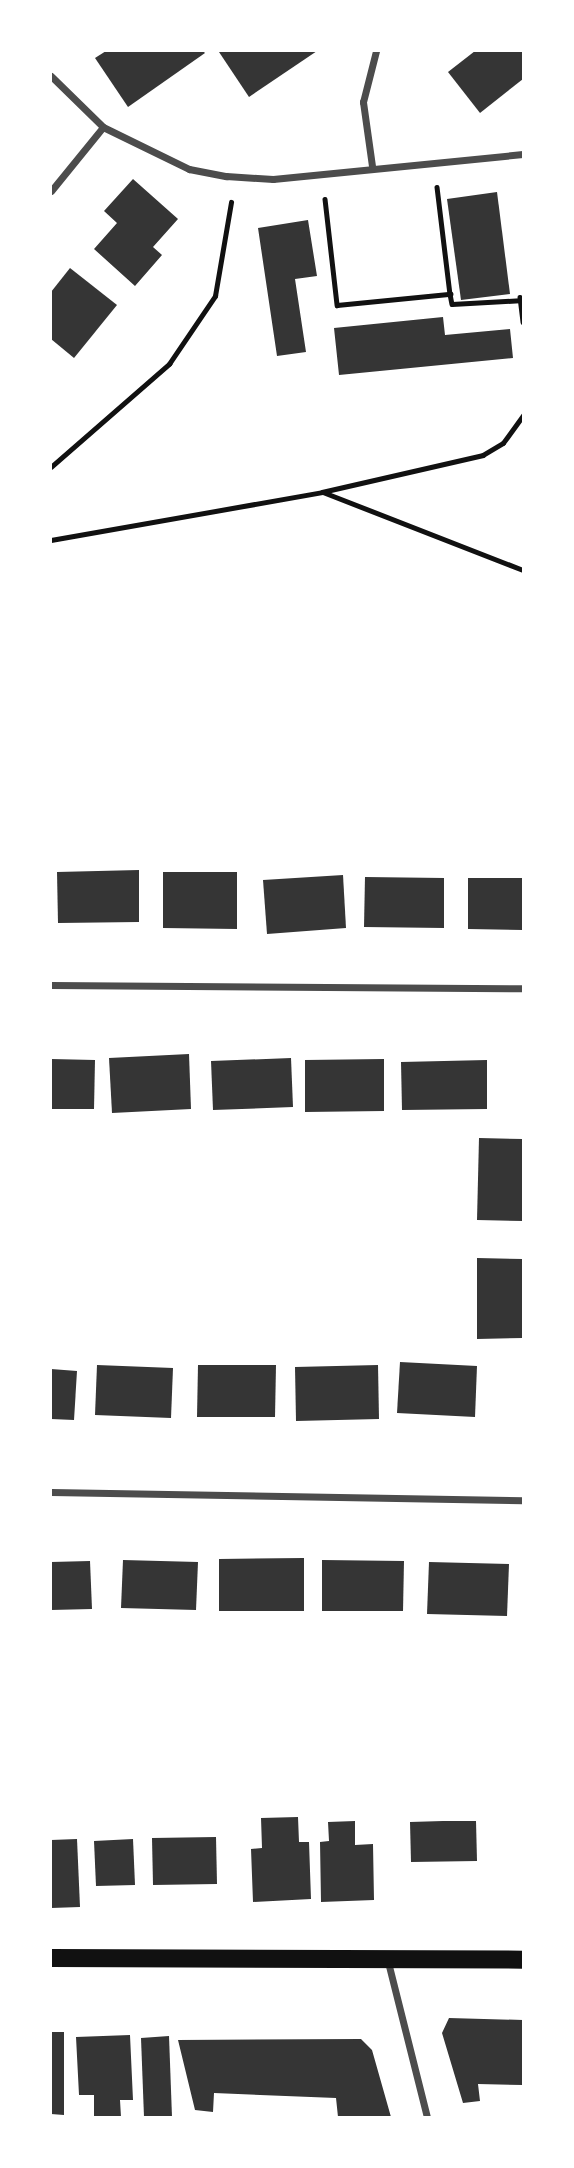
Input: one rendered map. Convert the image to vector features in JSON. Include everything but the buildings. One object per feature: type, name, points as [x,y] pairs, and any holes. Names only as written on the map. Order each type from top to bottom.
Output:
[{"type":"main road","points":[[51,1958],[523,1960]]},
{"type":"street","points":[[372,166],[363,102],[376,51]]},
{"type":"street","points":[[51,76],[103,127],[189,169],[226,176],[273,178],[372,166],[523,154]]},
{"type":"street","points":[[51,191],[103,127]]},
{"type":"street","points":[[51,985],[523,988]]},
{"type":"street","points":[[51,1492],[523,1500]]},
{"type":"street","points":[[387,1958],[427,2117]]},
{"type":"path","points":[[437,182],[452,304],[521,298],[523,322]]},
{"type":"path","points":[[325,196],[337,305],[450,294]]},
{"type":"path","points":[[51,467],[169,364],[215,296],[231,199]]},
{"type":"path","points":[[51,540],[322,492],[483,455],[503,443],[523,415]]},
{"type":"path","points":[[322,492],[523,569]]}]
